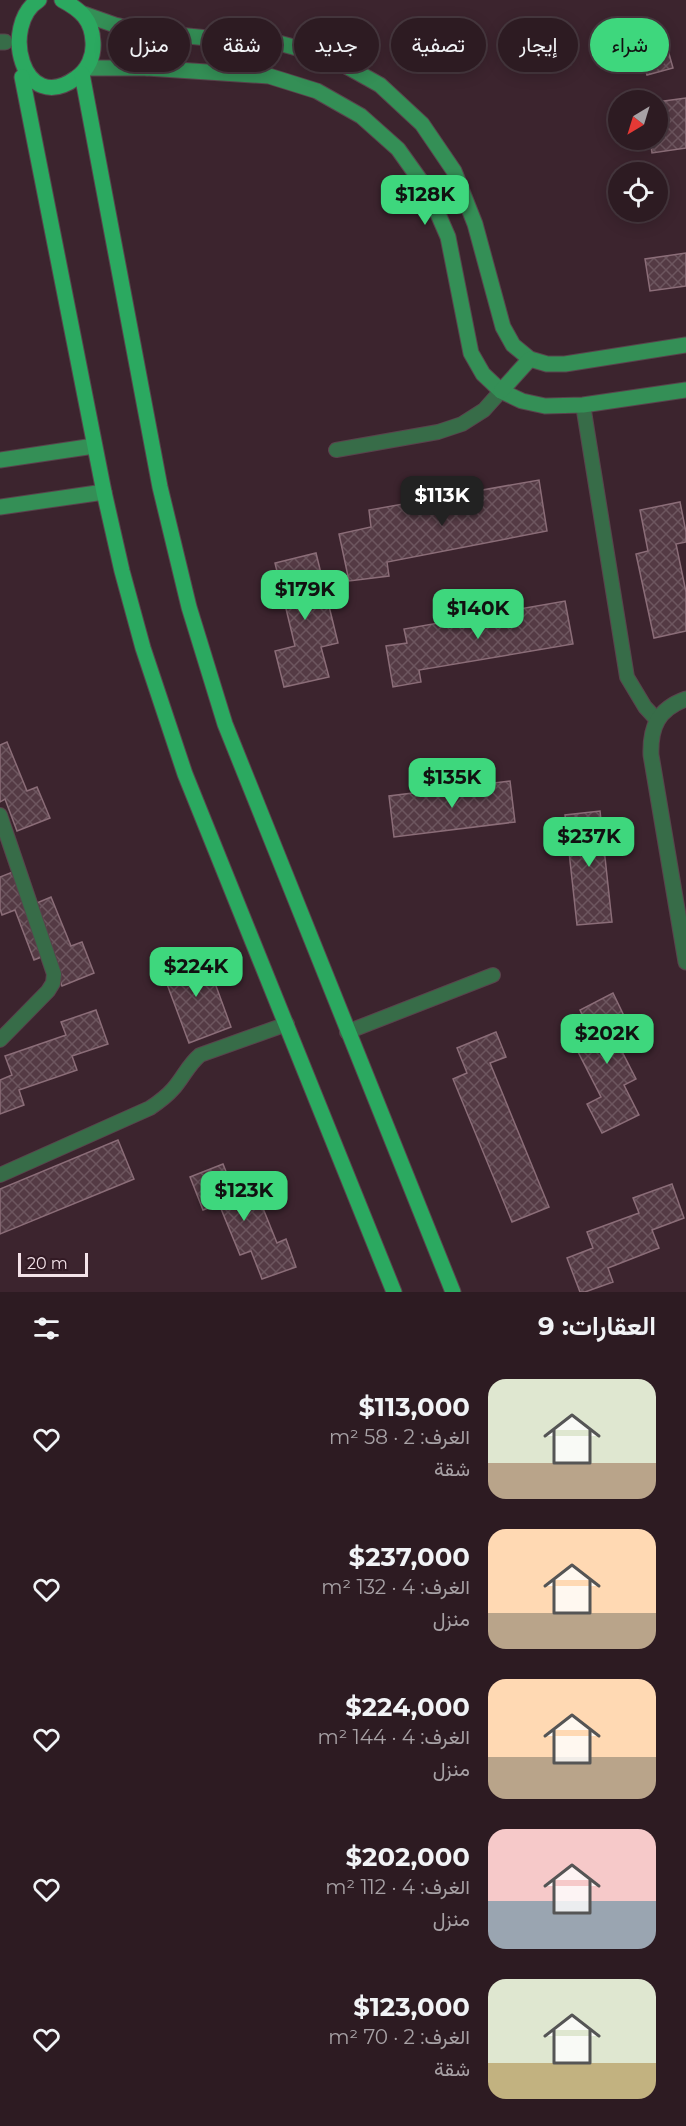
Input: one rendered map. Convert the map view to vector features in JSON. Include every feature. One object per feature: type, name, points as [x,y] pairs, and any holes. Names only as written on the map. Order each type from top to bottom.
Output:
[{"type":"main road","points":[[39,0],[12,13],[2,42],[12,68],[22,78],[36,86],[53,88],[69,83],[85,71],[94,50],[93,31],[80,8]]},
{"type":"main road","points":[[62,0],[108,22]]},
{"type":"main road","points":[[190,36],[275,42],[330,57],[380,85],[422,124],[454,171],[475,224],[503,327],[513,345],[530,358],[547,364],[565,364],[686,345]]},
{"type":"main road","points":[[85,71],[108,70]]},
{"type":"main road","points":[[85,71],[160,487],[189,607],[225,724],[453,1292]]},
{"type":"main road","points":[[190,71],[269,76],[317,91],[361,116],[399,149],[428,191],[448,237],[471,353],[483,374],[501,391],[522,401],[545,406],[582,405],[686,390]]},
{"type":"main road","points":[[22,78],[94,446],[140,637],[185,774],[394,1292]]},
{"type":"main road","points":[[501,391],[530,358]]},
{"type":"main road","points":[[0,460],[94,446]]},
{"type":"main road","points":[[0,507],[104,492]]},
{"type":"street","points":[[686,699],[673,704],[657,720],[650,738],[686,962]]},
{"type":"lane","points":[[336,450],[438,432],[462,424],[484,410],[501,391]]},
{"type":"lane","points":[[582,405],[627,677],[640,700],[657,720]]},
{"type":"lane","points":[[0,815],[53,965],[54,974],[53,983],[48,991],[0,1040]]},
{"type":"lane","points":[[347,1032],[493,975]]},
{"type":"lane","points":[[0,1175],[150,1108],[175,1088],[190,1063],[200,1054],[287,1024]]},
{"type":"building","points":[[669,54],[673,68],[669,69]]},
{"type":"building","points":[[686,98],[686,148],[652,153],[652,150],[668,150],[668,100]]},
{"type":"building","points":[[686,253],[686,286],[650,291],[645,259]]},
{"type":"building","points":[[539,480],[547,531],[387,562],[389,576],[349,581],[339,534],[371,527],[369,510]]},
{"type":"building","points":[[680,502],[686,542],[676,544],[686,592],[686,631],[654,638],[636,554],[648,551],[640,510]]},
{"type":"building","points":[[316,553],[338,643],[321,647],[329,677],[284,687],[275,651],[295,646],[275,563]]},
{"type":"building","points":[[565,601],[573,644],[419,670],[421,682],[393,687],[386,646],[407,643],[404,629]]},
{"type":"building","points":[[7,742],[27,791],[37,787],[50,818],[17,831],[5,799],[0,802],[0,745]]},
{"type":"building","points":[[510,781],[515,822],[394,837],[389,796]]},
{"type":"building","points":[[600,811],[612,922],[577,925],[565,815]]},
{"type":"building","points":[[23,868],[37,903],[51,897],[71,946],[82,942],[94,973],[62,986],[49,954],[34,960],[15,910],[2,915],[0,877]]},
{"type":"building","points":[[204,953],[231,1027],[189,1043],[161,968]]},
{"type":"building","points":[[613,993],[626,1020],[610,1028],[636,1079],[624,1085],[639,1115],[602,1133],[587,1104],[601,1097],[574,1044],[592,1035],[580,1010]]},
{"type":"building","points":[[96,1010],[108,1044],[72,1056],[77,1070],[19,1090],[24,1105],[0,1114],[0,1080],[12,1075],[5,1056],[66,1035],[61,1022]]},
{"type":"building","points":[[496,1032],[506,1057],[490,1063],[549,1207],[512,1222],[453,1079],[467,1073],[457,1048]]},
{"type":"building","points":[[118,1140],[134,1179],[0,1234],[0,1189]]},
{"type":"building","points":[[223,1164],[237,1199],[256,1191],[277,1243],[286,1239],[296,1267],[262,1279],[251,1251],[240,1255],[219,1204],[203,1210],[190,1177]]},
{"type":"building","points":[[672,1184],[684,1218],[652,1230],[659,1248],[608,1268],[613,1282],[580,1292],[567,1258],[593,1248],[587,1232],[639,1213],[633,1198]]}]
